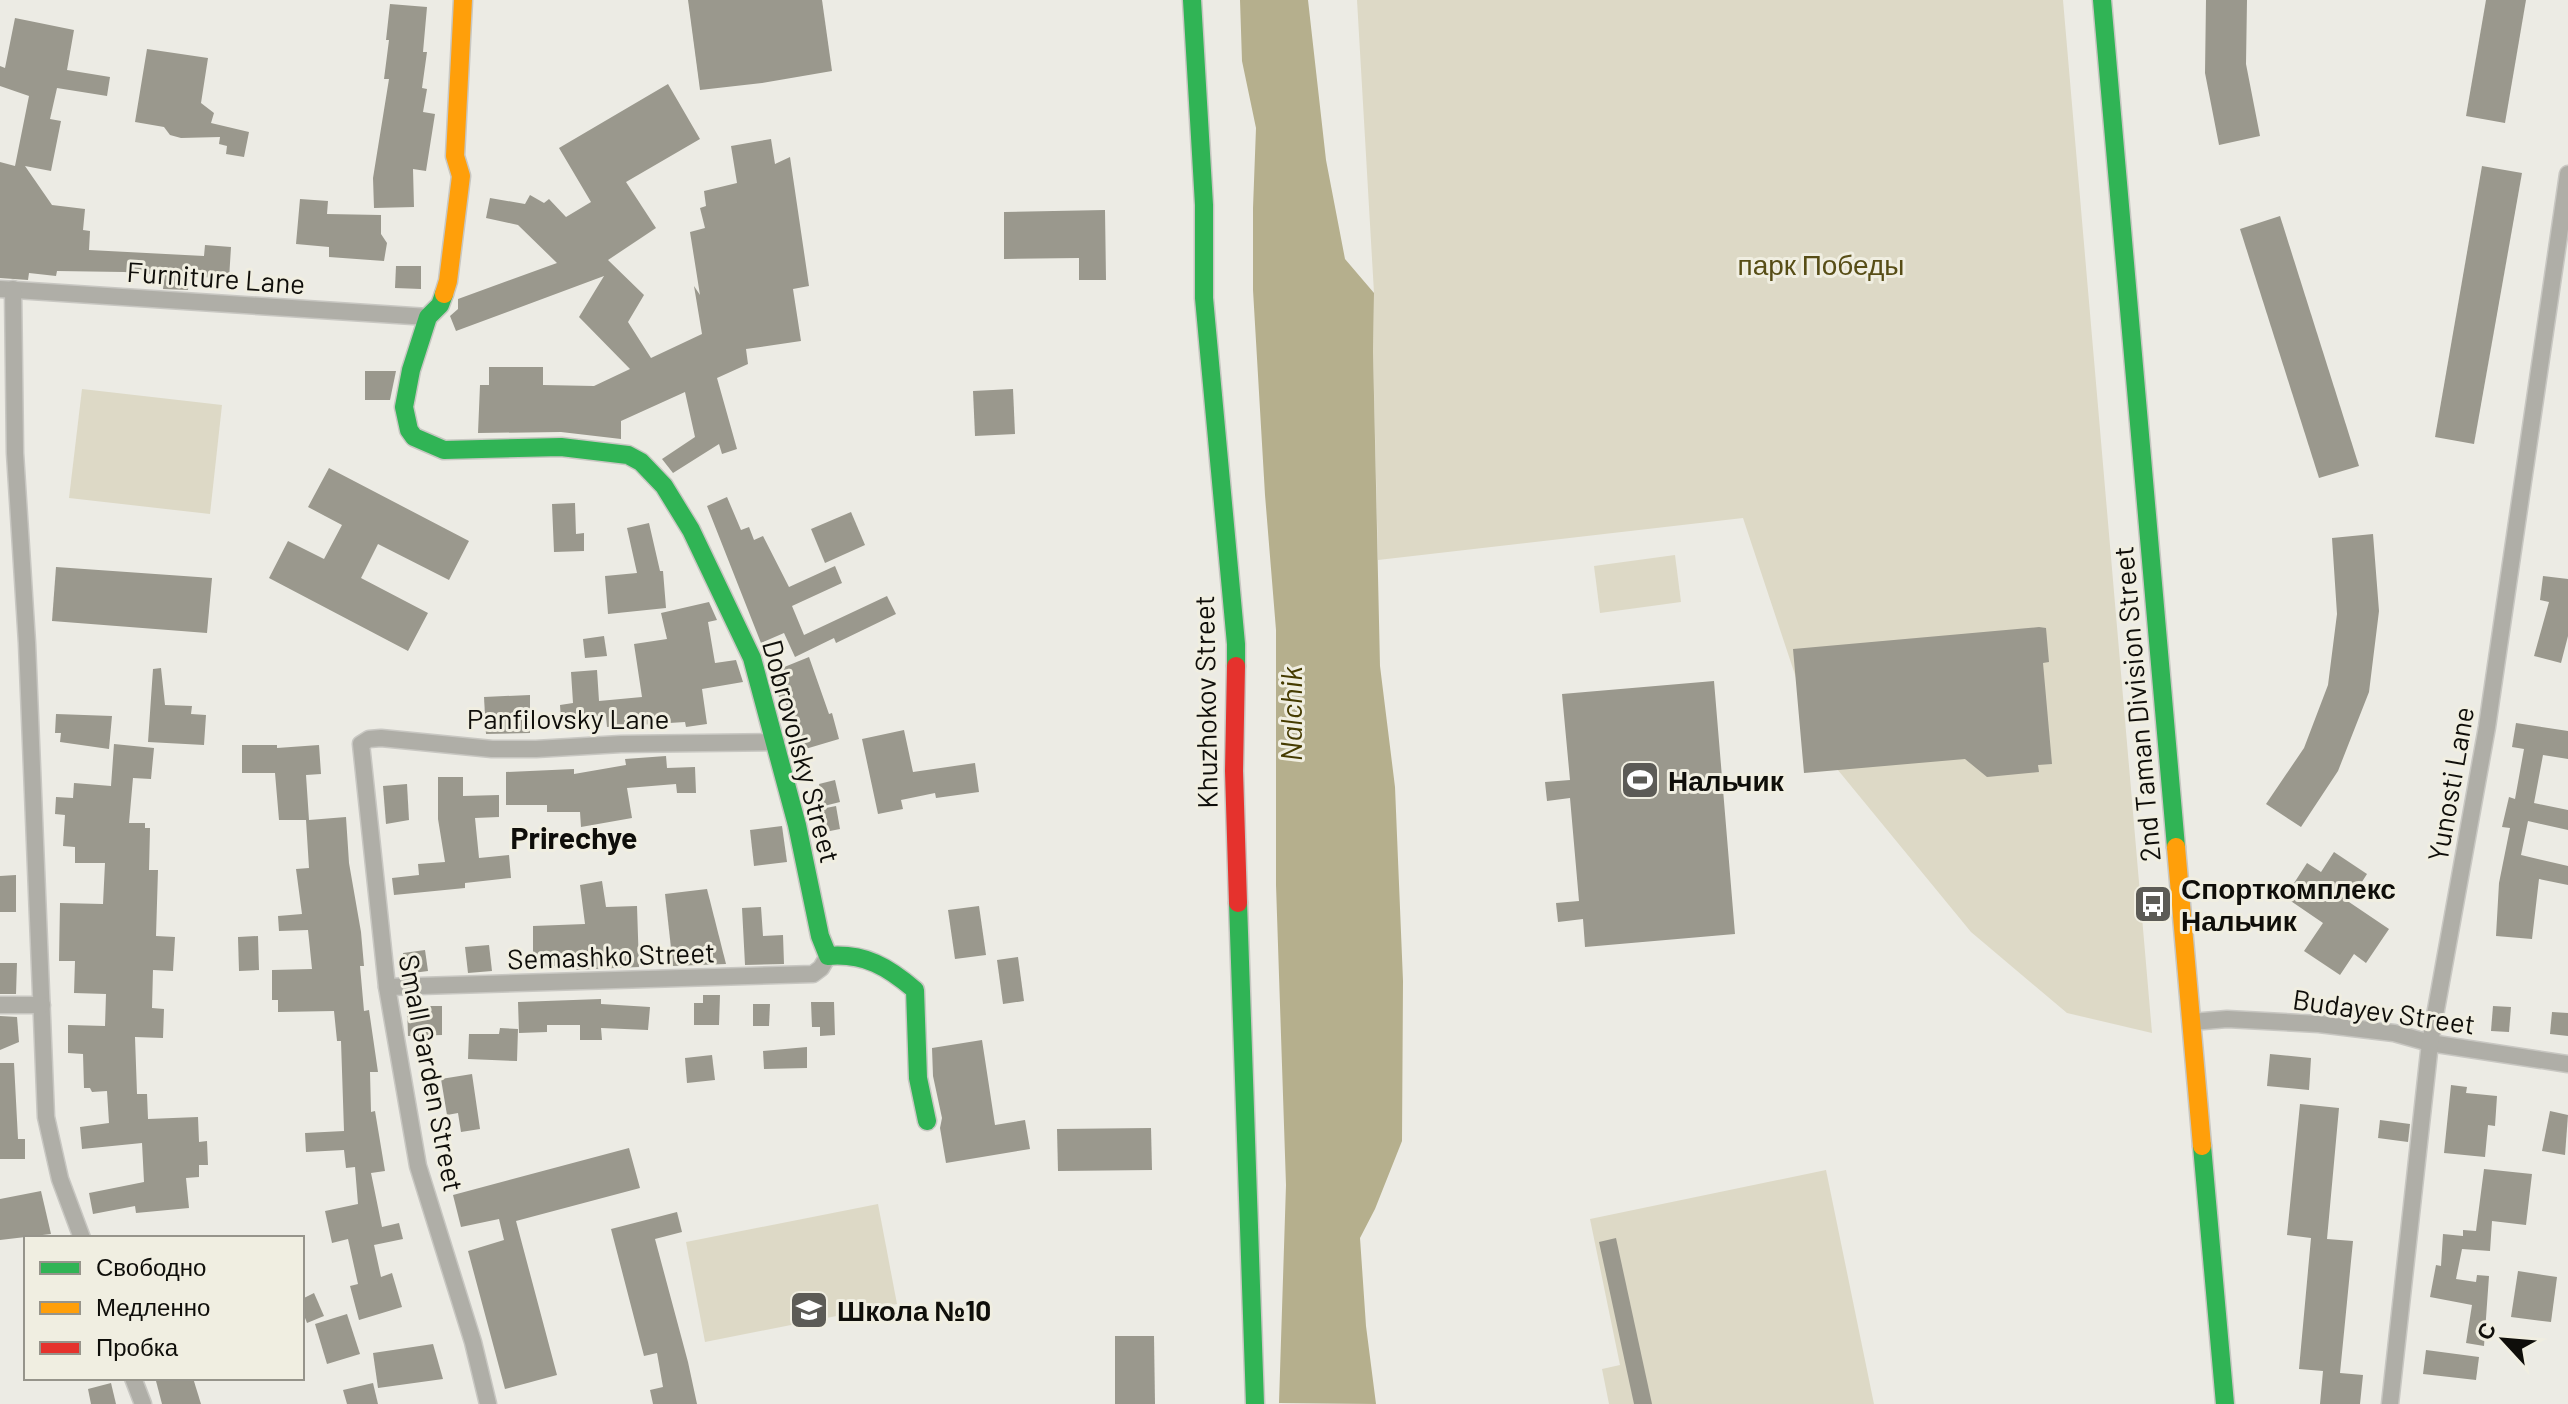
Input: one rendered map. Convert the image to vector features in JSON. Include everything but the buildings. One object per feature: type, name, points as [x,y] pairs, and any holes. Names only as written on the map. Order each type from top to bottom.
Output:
[{"type":"street","name":"Dobrovolsky Street","points":[[463,0],[455,156],[461,176],[456,228],[444,293],[440,305],[428,317],[411,370],[404,407],[409,430],[414,437],[444,450],[561,447],[612,452],[641,462],[664,486],[691,530],[752,658],[776,742],[820,936],[828,956]]},
{"type":"street","name":"Khuzhokov Street","points":[[1192,0],[1204,205],[1204,298],[1236,644],[1234,771],[1255,1404]]},
{"type":"street","name":"2nd Taman Division Street","points":[[2102,0],[2225,1404]]},
{"type":"street","name":"Yunosti Lane","points":[[2390,1404],[2430,1043],[2487,727],[2568,174]]},
{"type":"street","name":"Furniture Lane","points":[[6,289],[428,317]]},
{"type":"street","points":[[6,289],[27,643],[46,1117],[60,1179],[81,1236]]},
{"type":"street","name":"Panfilovsky Lane","points":[[361,744],[369,739],[381,738],[492,749],[776,742]]},
{"type":"street","name":"Small Garden Street","points":[[361,744],[387,987],[418,1166],[473,1342],[488,1404]]},
{"type":"street","points":[[828,956],[850,953],[871,959],[915,990],[918,1078],[927,1121]]},
{"type":"street","name":"Semashko Street","points":[[387,987],[813,974],[828,956]]},
{"type":"street","points":[[0,1005],[42,1005]]},
{"type":"street","name":"Budayev Street","points":[[2192,1022],[2227,1019],[2319,1024],[2394,1033],[2430,1043],[2568,1064]]},
{"type":"street","points":[[134,1380],[143,1404]]},
{"type":"green space","name":"парк Победы","points":[[1357,0],[2063,0],[2152,1033],[2067,1013],[1971,932],[1819,747],[1743,518],[1378,560],[1374,293]]},
{"type":"green space","points":[[82,389],[222,405],[210,514],[69,498]]},
{"type":"green space","points":[[1675,555],[1681,602],[1600,613],[1594,566]]},
{"type":"green space","points":[[1826,1170],[1874,1404],[1609,1404],[1602,1369],[1620,1365],[1590,1219]]},
{"type":"green space","points":[[878,1204],[897,1304],[705,1342],[686,1242]]},
{"type":"water","name":"Nalchik","points":[[1240,0],[1308,0],[1326,160],[1345,259],[1374,293],[1380,666],[1395,787],[1403,981],[1402,1141],[1360,1238],[1366,1326],[1376,1404],[1279,1403],[1286,1185],[1276,885],[1276,630],[1253,290],[1256,128],[1242,61]]},
{"type":"traffic: fast","points":[[1192,0],[1204,205],[1204,298],[1236,666]]},
{"type":"traffic: fast","points":[[2102,0],[2176,847]]},
{"type":"traffic: fast","points":[[444,294],[440,305],[428,317],[411,370],[404,407],[409,430],[414,437],[444,450],[561,447],[628,455],[641,462],[664,486],[691,530],[752,658],[797,825],[820,936],[828,956],[865,959],[915,990],[918,1078],[927,1121]]},
{"type":"traffic: fast","points":[[1238,903],[1255,1404]]},
{"type":"traffic: fast","points":[[2202,1146],[2225,1404]]},
{"type":"traffic: slow","points":[[444,294],[461,176],[455,156],[463,0]]},
{"type":"traffic: slow","points":[[2176,847],[2202,1146]]},
{"type":"traffic: jam","points":[[1236,666],[1234,771],[1238,903]]},
{"type":"place","name":"Нальчик","points":[[1640,780]]},
{"type":"place","name":"Спорткомплекс Нальчик","points":[[2153,904]]},
{"type":"place","name":"Школа №10","points":[[809,1310]]},
{"type":"district","name":"Prirechye","points":[[574,837]]}]
